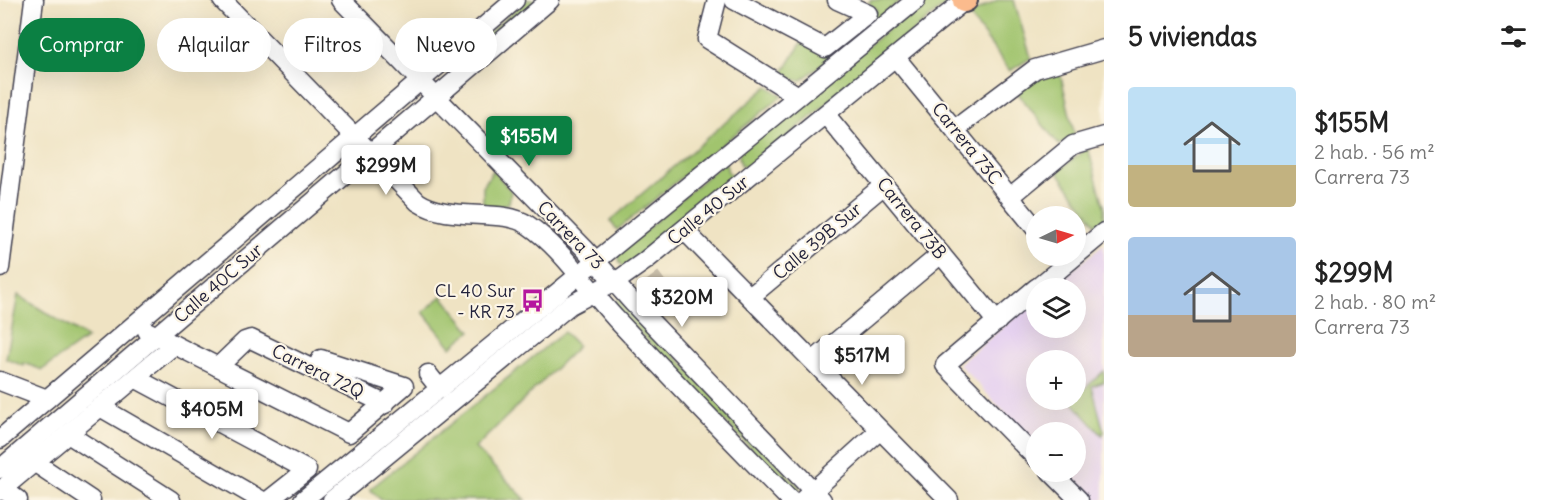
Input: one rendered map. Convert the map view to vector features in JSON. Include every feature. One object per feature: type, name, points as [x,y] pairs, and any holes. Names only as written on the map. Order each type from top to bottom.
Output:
[{"type":"street","points":[[0,268],[34,0]]},
{"type":"street","name":"Carrera 73","points":[[222,0],[418,202],[429,209],[516,219],[531,227],[579,276],[686,394],[790,500]]},
{"type":"street","name":"Carrera 73","points":[[341,0],[596,262],[813,497]]},
{"type":"street","name":"Calle 40C Sur","points":[[0,440],[515,0]]},
{"type":"street","name":"Calle 40C Sur","points":[[0,469],[549,0]]},
{"type":"street","points":[[717,0],[706,39],[798,96]]},
{"type":"street","points":[[734,0],[825,48],[868,14],[837,0]]},
{"type":"street","name":"Calle 40 Sur","points":[[303,500],[916,0]]},
{"type":"street","name":"Calle 40 Sur","points":[[332,500],[570,305],[614,282],[646,271],[684,230],[965,0]]},
{"type":"street","points":[[955,129],[1035,69],[1104,49]]},
{"type":"street","name":"Carrera 73C","points":[[896,57],[1026,216]]},
{"type":"street","name":"Carrera 73B","points":[[826,115],[997,322]]},
{"type":"street","points":[[1010,196],[1073,145],[1104,136]]},
{"type":"street","points":[[733,149],[734,169],[742,175],[751,176]]},
{"type":"street","points":[[507,218],[518,203],[517,179]]},
{"type":"street","name":"Calle 39B Sur","points":[[750,297],[884,185]]},
{"type":"street","points":[[684,230],[949,500]]},
{"type":"street","points":[[1086,244],[1104,232]]},
{"type":"street","points":[[813,361],[941,254]]},
{"type":"street","points":[[1046,278],[1057,266]]},
{"type":"street","points":[[644,314],[663,299],[663,293]]},
{"type":"street","points":[[1026,297],[945,365],[1026,448]]},
{"type":"street","points":[[135,325],[349,433],[404,386],[321,359],[315,370]]},
{"type":"street","name":"Carrera 72Q","points":[[218,367],[245,341],[251,339],[385,404]]},
{"type":"street","name":"Calle 40C Sur","points":[[1,490],[174,345]]},
{"type":"street","points":[[428,374],[440,389]]},
{"type":"street","points":[[135,378],[307,470],[269,500]]},
{"type":"street","points":[[0,381],[47,399]]},
{"type":"street","points":[[100,407],[261,500]]},
{"type":"street","points":[[813,497],[879,430]]},
{"type":"street","points":[[68,434],[171,500]]},
{"type":"street","points":[[34,462],[91,500]]},
{"type":"street","points":[[1061,482],[1079,500]]},
{"type":"street","points":[[1,490],[18,500]]},
{"type":"shaded area","points":[[1104,244],[1104,500],[1088,500],[1071,482],[1086,482],[1086,422],[1026,422],[1026,435],[959,364],[1026,308],[1026,338],[1086,338],[1086,278],[1063,278],[1078,266],[1086,266],[1086,259]]},
{"type":"green space","points":[[527,0],[538,0],[497,35],[497,25]]},
{"type":"green space","points":[[870,0],[901,0],[802,80],[795,80],[782,74],[802,42],[824,53],[877,10],[869,3]]},
{"type":"green space","points":[[924,0],[951,0],[753,165],[747,168],[741,165],[740,151]]},
{"type":"green space","points":[[997,0],[1014,0],[1031,58],[1010,71],[969,15]]},
{"type":"green space","points":[[1059,68],[1075,137],[1059,145],[1016,91],[1036,75]]},
{"type":"green space","points":[[768,86],[782,96],[617,230],[610,221]]},
{"type":"green space","points":[[1088,148],[1104,206],[1104,222],[1097,226],[1086,211],[1086,206],[1082,206],[1057,171]]},
{"type":"green space","points":[[725,161],[728,172],[738,180],[624,267],[620,263],[618,254]]},
{"type":"green space","points":[[493,170],[511,191],[509,203],[498,208],[483,206],[483,187]]},
{"type":"green space","points":[[18,295],[87,338],[42,370],[6,359]]},
{"type":"green space","points":[[442,296],[471,331],[451,347],[423,312]]},
{"type":"green space","points":[[620,297],[801,489],[799,491],[792,491],[613,305]]},
{"type":"green space","points":[[564,332],[578,346],[475,448],[526,500],[381,500],[370,489]]},
{"type":"green space","points":[[1104,371],[1104,382],[1092,386],[1104,432],[1102,435],[1079,410],[1086,410],[1086,387]]},
{"type":"tunnel","points":[[651,277],[663,293]]},
{"type":"place","name":"CL 40 Sur - KR 73","points":[[533,300]]}]
